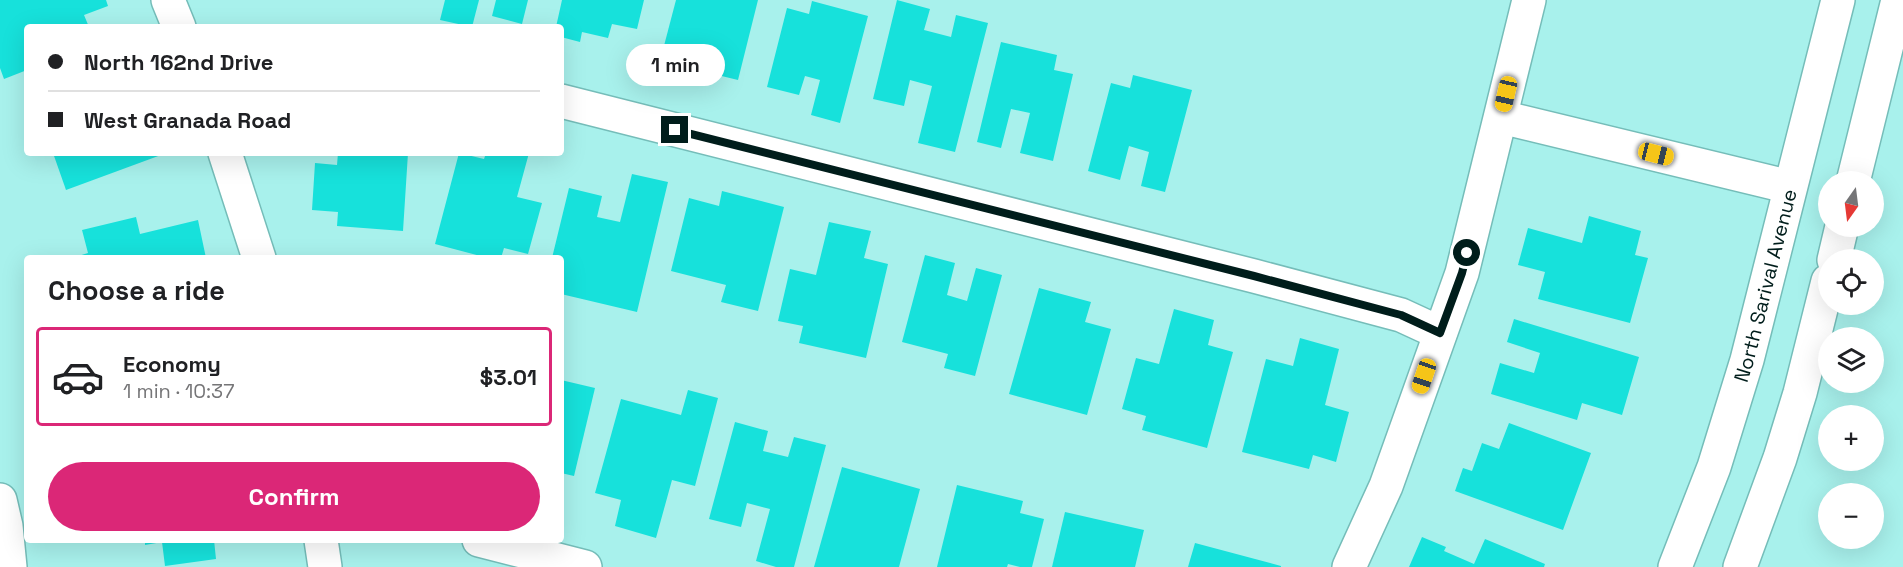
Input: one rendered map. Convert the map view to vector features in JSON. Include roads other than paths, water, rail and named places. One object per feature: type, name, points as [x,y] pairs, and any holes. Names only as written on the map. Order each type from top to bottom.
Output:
[{"type":"street","points":[[168,0],[178,24]]},
{"type":"street","points":[[1349,567],[1386,486],[1462,273],[1529,0]]},
{"type":"street","name":"North Sarival Avenue","points":[[1675,567],[1714,467],[1747,360],[1838,0]]},
{"type":"street","points":[[1856,171],[1898,0]]},
{"type":"street","points":[[564,102],[1254,276],[1401,315],[1440,333]]},
{"type":"street","points":[[1500,117],[1790,187]]},
{"type":"street","points":[[226,156],[258,255]]},
{"type":"street","points":[[1740,567],[1780,458],[1800,393],[1820,315]]},
{"type":"street","points":[[0,500],[6,526],[10,567]]},
{"type":"street","points":[[322,543],[326,567]]},
{"type":"street","points":[[491,543],[585,567]]}]
